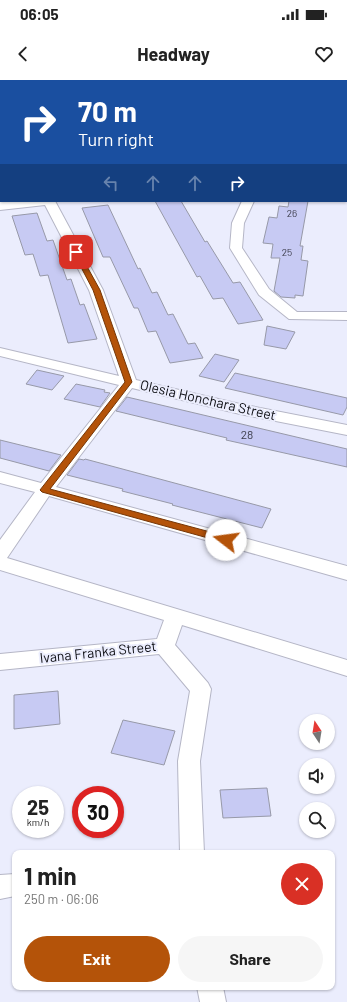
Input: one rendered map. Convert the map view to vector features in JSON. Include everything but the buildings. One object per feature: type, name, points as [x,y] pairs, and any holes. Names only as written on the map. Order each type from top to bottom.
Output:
[{"type":"street","points":[[0,206],[36,202]]},
{"type":"street","points":[[0,554],[45,490],[129,382],[96,290],[50,202]]},
{"type":"street","points":[[248,202],[238,223],[236,248],[264,292],[294,316],[347,316]]},
{"type":"street","name":"Olesia Honchara Street","points":[[0,352],[240,408],[347,430]]},
{"type":"street","points":[[0,477],[347,573]]},
{"type":"street","points":[[0,564],[176,615],[347,668]]},
{"type":"street","name":"Ivana Franka Street","points":[[0,662],[164,646],[176,615]]},
{"type":"street","points":[[164,646],[201,688],[189,761],[192,850]]},
{"type":"street","points":[[0,887],[12,885]]},
{"type":"street","points":[[211,990],[213,1002]]},
{"type":"route","points":[[76,252],[96,290],[129,382],[45,490],[226,540]]}]
